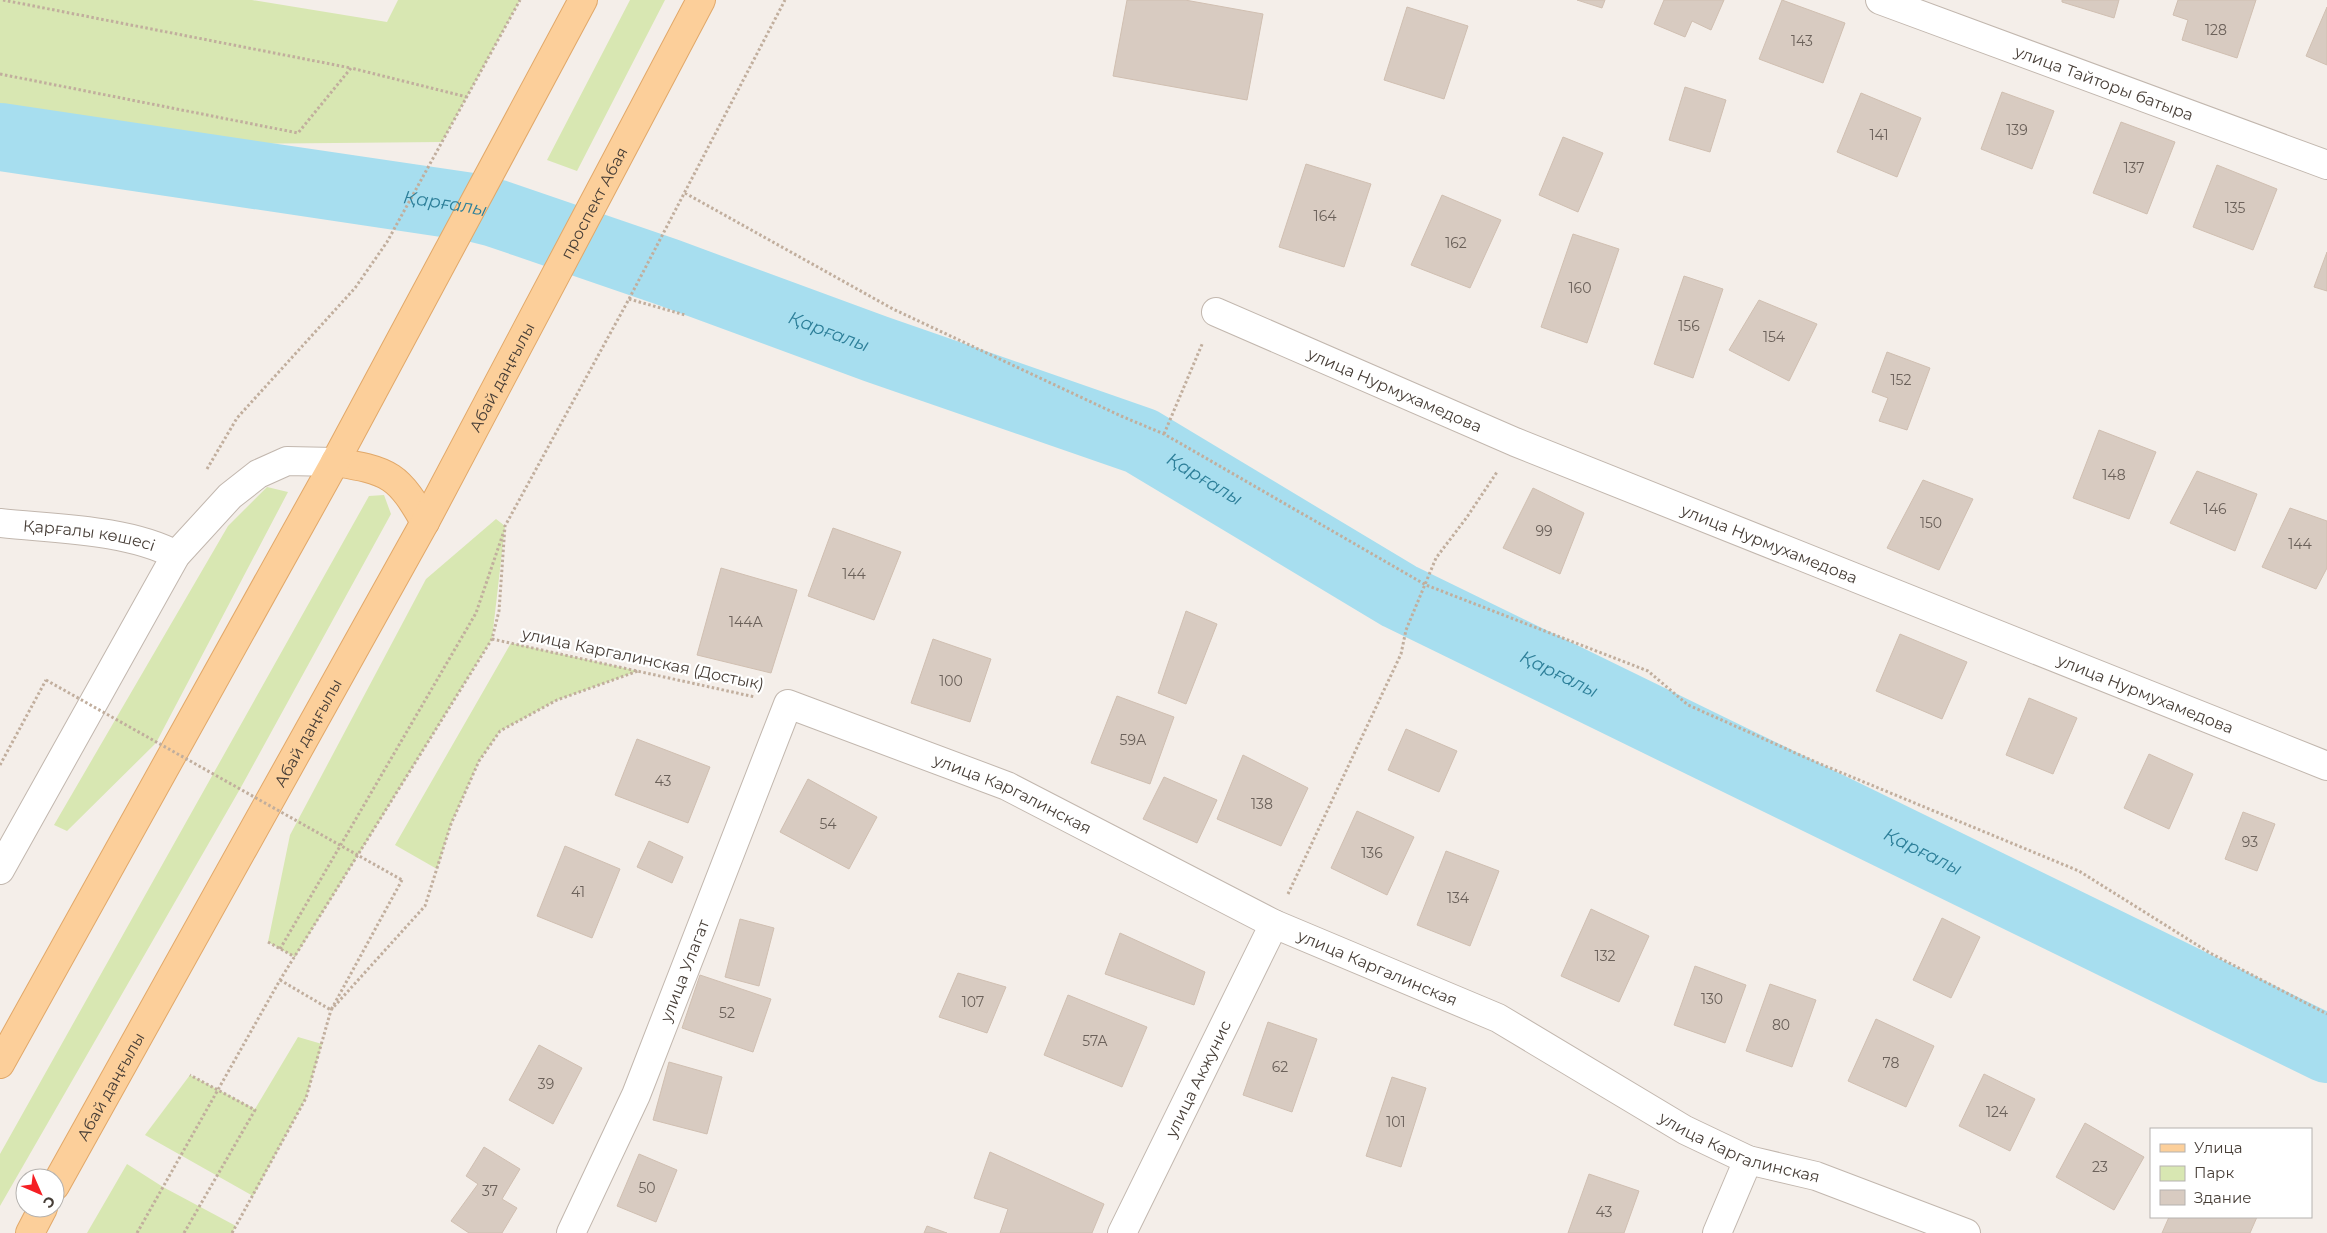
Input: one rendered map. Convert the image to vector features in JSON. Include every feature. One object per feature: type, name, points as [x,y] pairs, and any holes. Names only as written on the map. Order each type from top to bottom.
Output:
[{"type":"main road","points":[[0,1064],[335,462],[446,251],[583,0]]},
{"type":"main road","name":"проспект Абая","points":[[556,277],[609,173],[702,4]]},
{"type":"main road","name":"Абай даңғылы","points":[[65,1168],[425,522],[556,277]]},
{"type":"main road","points":[[335,462],[366,468],[392,478],[408,496],[425,522]]},
{"type":"main road","points":[[30,1233],[38,1218]]},
{"type":"street","name":"улица Тайторы батыра","points":[[1880,0],[2327,164]]},
{"type":"street","name":"улица Нурмухамедова","points":[[1216,312],[1516,442],[2327,766]]},
{"type":"street","points":[[0,870],[176,555],[230,496],[258,474],[287,461],[335,462]]},
{"type":"street","name":"Қарғалы көшесі","points":[[0,523],[123,536],[162,547],[176,555]]},
{"type":"street","name":"улица Каргалинская","points":[[788,704],[1007,786],[1274,924],[1498,1018],[1685,1130],[1748,1160],[1816,1176],[1966,1233]]},
{"type":"street","name":"улица Улагат","points":[[571,1233],[636,1095],[788,704]]},
{"type":"street","name":"улица Акжунис","points":[[1122,1233],[1274,924]]},
{"type":"street","points":[[1717,1233],[1748,1160]]},
{"type":"path","points":[[4,0],[351,68],[467,98]]},
{"type":"path","points":[[207,470],[237,418],[355,288],[386,242],[446,137],[520,0]]},
{"type":"path","points":[[280,949],[476,613],[506,526],[629,299],[785,0]]},
{"type":"path","points":[[0,74],[298,133],[351,68]]},
{"type":"path","points":[[685,193],[893,308],[1121,416],[1164,434],[1426,585],[1648,671],[1688,705],[1818,763],[2078,871],[2210,953],[2327,1014]]},
{"type":"path","points":[[629,299],[685,315]]},
{"type":"path","points":[[1164,434],[1216,312]]},
{"type":"path","points":[[1274,924],[1401,654],[1406,630],[1436,558],[1467,517],[1516,442]]},
{"type":"path","points":[[137,1233],[280,980],[492,639],[499,611],[506,526]]},
{"type":"path","name":"улица Каргалинская (Достык)","points":[[492,639],[788,704]]},
{"type":"path","points":[[331,1010],[426,906],[451,824],[480,761],[500,731],[557,700],[638,671]]},
{"type":"path","points":[[0,765],[46,680],[402,880],[331,1010],[306,1098],[232,1233]]},
{"type":"path","points":[[268,942],[295,957]]},
{"type":"path","points":[[280,980],[331,1010]]},
{"type":"path","points":[[184,1233],[255,1110],[190,1075]]},
{"type":"green space","points":[[0,0],[252,0],[387,22],[398,0],[520,0],[442,142],[0,146]]},
{"type":"green space","points":[[630,0],[665,0],[577,171],[547,160]]},
{"type":"green space","points":[[267,487],[288,492],[156,743],[67,831],[54,825],[228,526]]},
{"type":"green space","points":[[384,495],[391,514],[240,789],[22,1168],[15,1168],[15,1180],[0,1206],[0,1154],[369,496]]},
{"type":"green space","points":[[496,519],[505,526],[492,639],[295,957],[268,942],[290,835],[426,579]]},
{"type":"green space","points":[[511,643],[638,671],[557,700],[500,731],[479,761],[451,824],[437,869],[395,845]]},
{"type":"green space","points":[[298,1037],[322,1044],[306,1098],[253,1196],[145,1135],[190,1075],[255,1109]]},
{"type":"green space","points":[[127,1164],[163,1187],[236,1226],[232,1233],[87,1233]]},
{"type":"building","points":[[1127,0],[1185,0],[1263,14],[1247,100],[1113,76]]},
{"type":"building","points":[[1577,0],[1605,0],[1602,8]]},
{"type":"building","points":[[1664,0],[1724,0],[1711,30],[1692,21],[1685,37],[1654,24]]},
{"type":"building","points":[[1782,0],[1845,23],[1823,83],[1759,59]]},
{"type":"building","points":[[2062,0],[2119,0],[2114,18],[2062,2]]},
{"type":"building","points":[[2178,0],[2256,0],[2237,58],[2182,40],[2188,20],[2173,15]]},
{"type":"building","points":[[1407,7],[1468,26],[1444,99],[1384,80]]},
{"type":"building","points":[[2327,7],[2327,65],[2306,56]]},
{"type":"building","points":[[1685,87],[1726,100],[1710,152],[1669,140]]},
{"type":"building","points":[[2002,92],[2054,111],[2032,169],[1981,149]]},
{"type":"building","points":[[1861,93],[1921,118],[1897,177],[1837,152]]},
{"type":"building","points":[[2121,122],[2175,142],[2147,214],[2093,193]]},
{"type":"building","points":[[1563,137],[1603,153],[1578,212],[1539,195]]},
{"type":"building","points":[[1306,164],[1371,184],[1344,267],[1279,247]]},
{"type":"building","points":[[2217,165],[2277,189],[2253,250],[2193,227]]},
{"type":"building","points":[[1442,195],[1501,220],[1470,288],[1411,265]]},
{"type":"building","points":[[1573,234],[1619,249],[1587,343],[1541,327]]},
{"type":"building","points":[[2327,252],[2327,291],[2314,287]]},
{"type":"building","points":[[1684,276],[1723,289],[1693,378],[1654,364]]},
{"type":"building","points":[[1759,300],[1817,324],[1789,381],[1729,350]]},
{"type":"building","points":[[1887,352],[1930,368],[1907,430],[1879,421],[1888,398],[1872,392]]},
{"type":"building","points":[[2099,430],[2156,452],[2129,519],[2073,498]]},
{"type":"building","points":[[2197,471],[2257,494],[2235,551],[2170,523]]},
{"type":"building","points":[[1923,480],[1973,499],[1939,570],[1887,548]]},
{"type":"building","points":[[1533,488],[1584,513],[1560,574],[1503,548]]},
{"type":"building","points":[[2290,508],[2327,521],[2327,568],[2316,589],[2262,567]]},
{"type":"building","points":[[833,528],[901,552],[874,620],[808,596]]},
{"type":"building","points":[[721,568],[797,590],[771,673],[697,655]]},
{"type":"building","points":[[1186,611],[1217,624],[1186,704],[1158,693]]},
{"type":"building","points":[[1900,634],[1967,662],[1942,719],[1876,691]]},
{"type":"building","points":[[933,639],[991,659],[970,722],[911,703]]},
{"type":"building","points":[[1117,696],[1174,717],[1150,784],[1091,763]]},
{"type":"building","points":[[2029,698],[2077,718],[2053,774],[2006,755]]},
{"type":"building","points":[[1406,729],[1457,751],[1439,792],[1388,770]]},
{"type":"building","points":[[637,739],[710,767],[688,823],[615,795]]},
{"type":"building","points":[[2149,754],[2193,774],[2169,829],[2124,808]]},
{"type":"building","points":[[1243,755],[1308,788],[1281,846],[1217,819]]},
{"type":"building","points":[[1164,777],[1217,800],[1197,843],[1143,819]]},
{"type":"building","points":[[808,779],[877,817],[849,869],[780,832]]},
{"type":"building","points":[[1357,811],[1414,837],[1387,895],[1331,868]]},
{"type":"building","points":[[2243,812],[2275,824],[2257,871],[2225,859]]},
{"type":"building","points":[[649,841],[683,857],[672,883],[637,867]]},
{"type":"building","points":[[565,846],[620,869],[592,938],[537,916]]},
{"type":"building","points":[[1446,851],[1499,871],[1470,946],[1417,925]]},
{"type":"building","points":[[1591,909],[1649,936],[1619,1002],[1561,976]]},
{"type":"building","points":[[1942,918],[1980,937],[1951,998],[1913,980]]},
{"type":"building","points":[[740,919],[774,928],[759,986],[725,977]]},
{"type":"building","points":[[1120,933],[1205,972],[1194,1005],[1105,974]]},
{"type":"building","points":[[1695,966],[1746,985],[1725,1043],[1674,1025]]},
{"type":"building","points":[[958,973],[1006,987],[987,1033],[939,1017]]},
{"type":"building","points":[[700,975],[771,999],[753,1052],[682,1028]]},
{"type":"building","points":[[1770,984],[1816,1000],[1792,1067],[1746,1051]]},
{"type":"building","points":[[1068,995],[1147,1027],[1122,1087],[1044,1055]]},
{"type":"building","points":[[1876,1019],[1934,1046],[1906,1107],[1848,1081]]},
{"type":"building","points":[[1268,1022],[1317,1039],[1292,1112],[1243,1095]]},
{"type":"building","points":[[539,1045],[582,1068],[553,1124],[509,1100]]},
{"type":"building","points":[[669,1062],[722,1077],[707,1134],[653,1120]]},
{"type":"building","points":[[1984,1074],[2035,1099],[2010,1151],[1959,1126]]},
{"type":"building","points":[[1392,1077],[1426,1088],[1401,1167],[1366,1156]]},
{"type":"building","points":[[2085,1123],[2144,1157],[2114,1210],[2056,1177]]},
{"type":"building","points":[[484,1147],[520,1169],[502,1199],[517,1208],[502,1233],[469,1233],[451,1221],[478,1184],[466,1176]]},
{"type":"building","points":[[990,1152],[1104,1204],[1092,1233],[1000,1233],[1008,1209],[974,1198]]},
{"type":"building","points":[[639,1154],[677,1170],[656,1222],[617,1206]]},
{"type":"building","points":[[1589,1174],[1639,1191],[1624,1233],[1568,1233]]},
{"type":"building","points":[[2169,1218],[2257,1218],[2250,1233],[2162,1233]]},
{"type":"building","points":[[927,1226],[947,1233],[924,1233]]},
{"type":"waterway","name":"Қарғалы","points":[[0,137],[471,207],[495,213],[667,272],[876,349],[1141,441],[1399,596],[2327,1049]]}]
